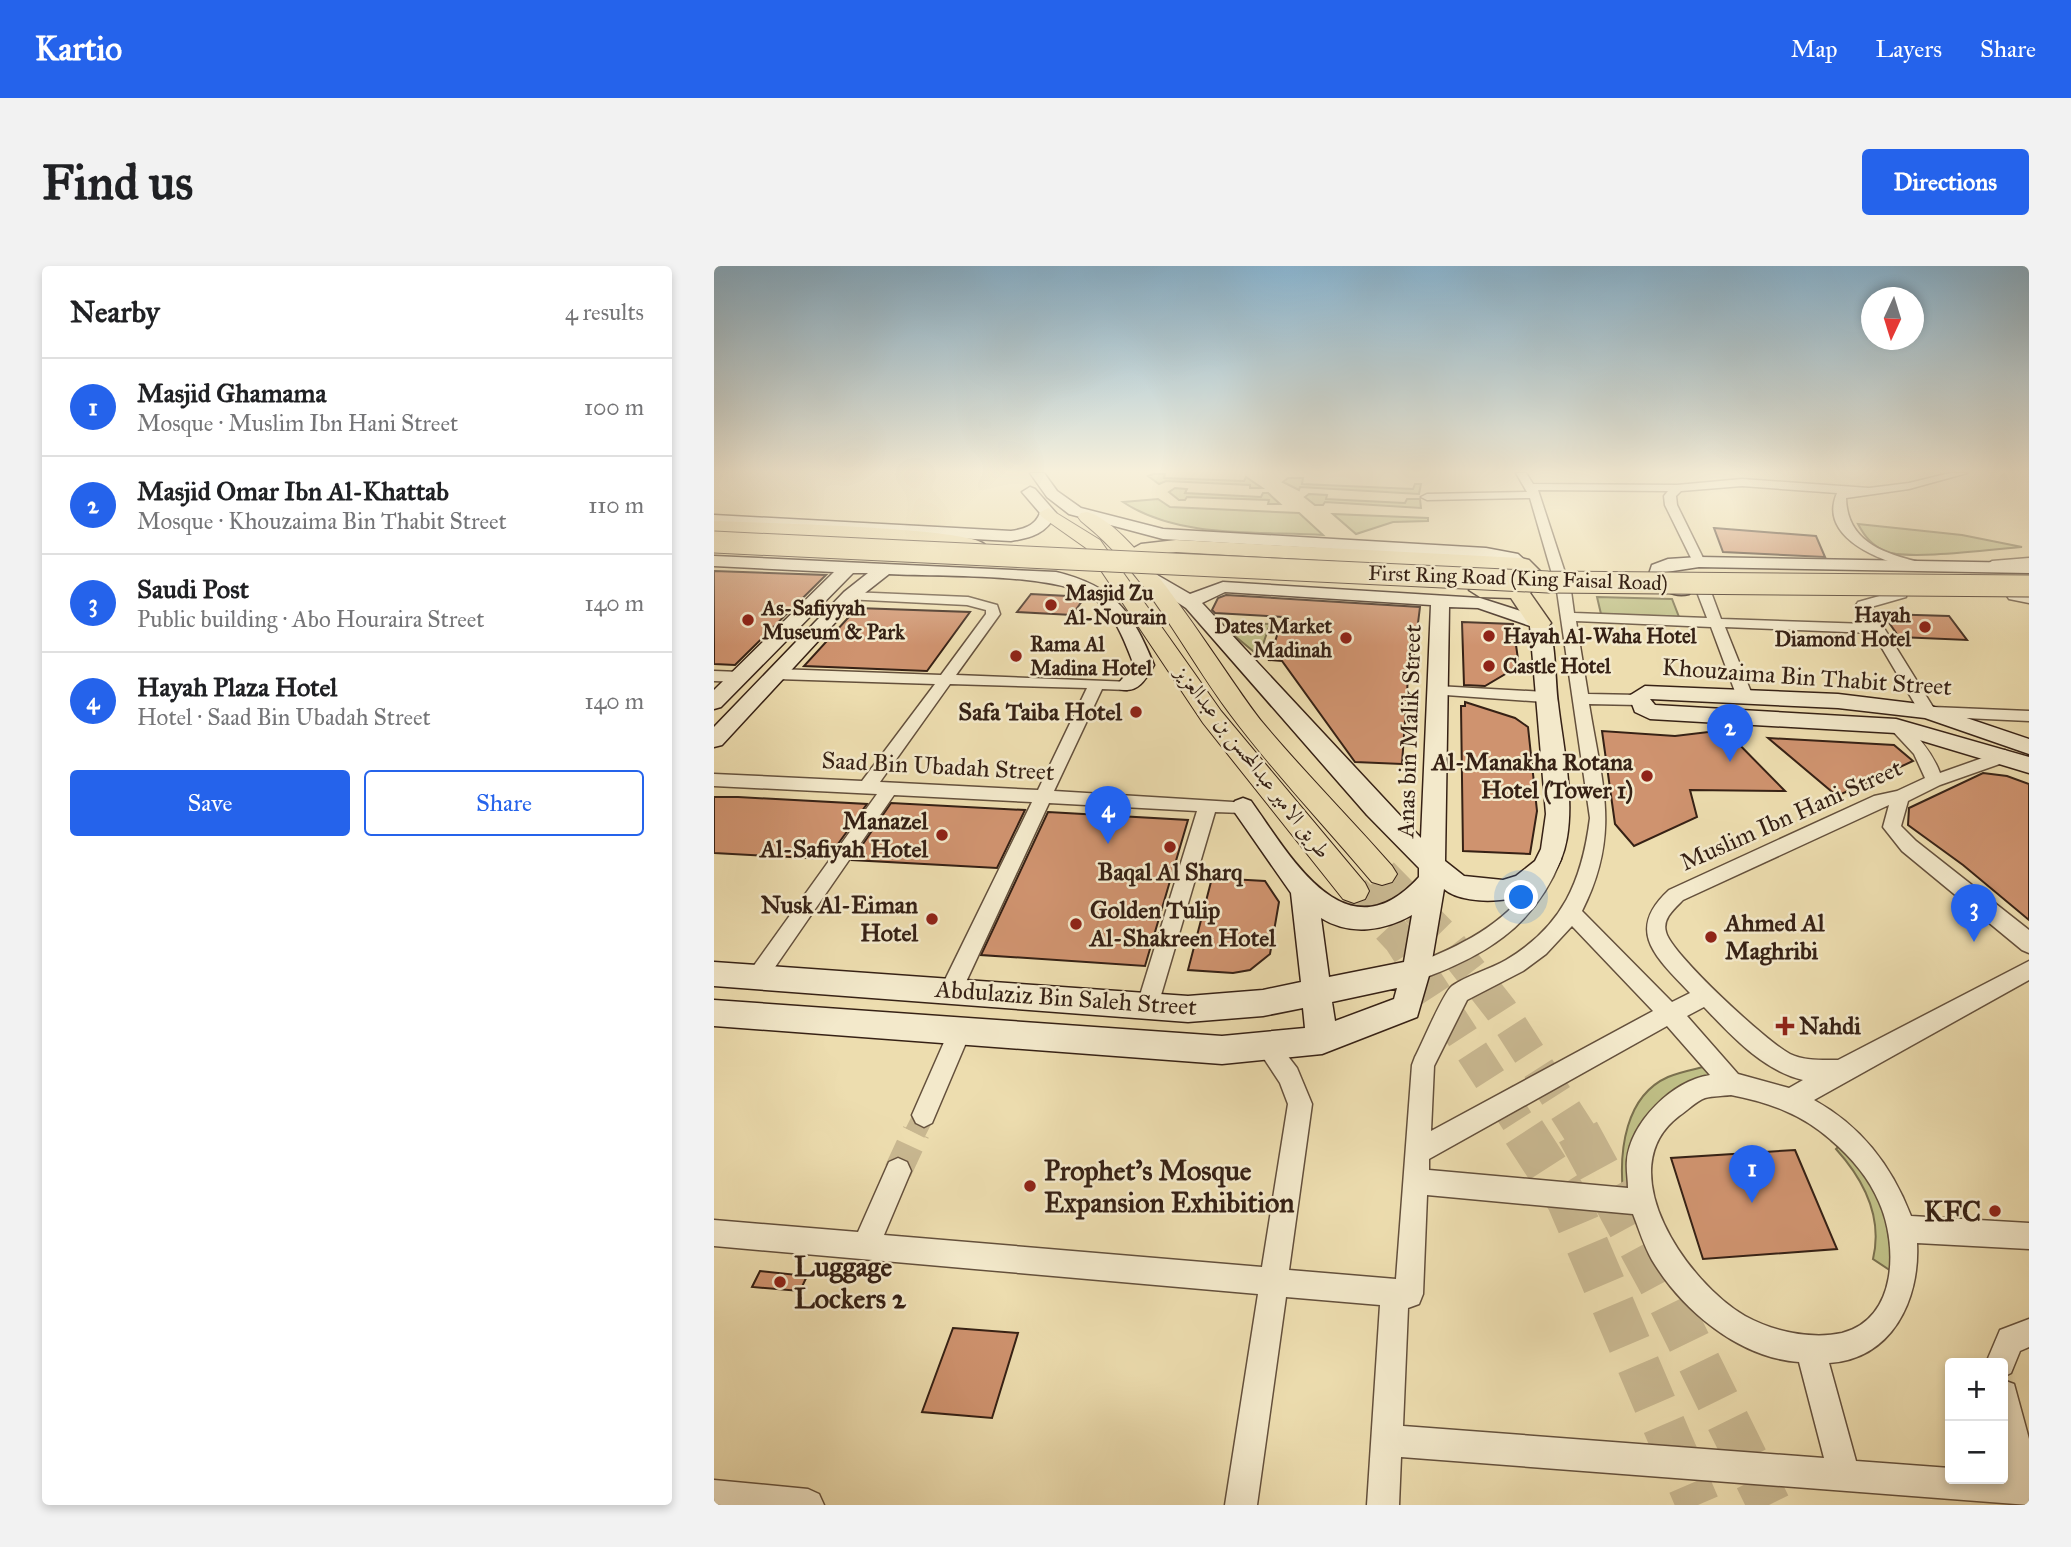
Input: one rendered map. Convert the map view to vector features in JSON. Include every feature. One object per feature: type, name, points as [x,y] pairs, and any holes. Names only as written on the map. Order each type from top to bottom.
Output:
[{"type":"highway","name":"First Ring Road (King Faisal Road)","points":[[751,531],[980,558]]},
{"type":"highway","name":"First Ring Road (King Faisal Road)","points":[[714,542],[980,558],[1540,571],[2029,576]]},
{"type":"highway","points":[[1187,547],[1521,565],[1530,572],[1530,581],[1518,592],[1168,573],[1137,562],[1187,547]]},
{"type":"highway","points":[[714,550],[906,559],[980,558]]},
{"type":"highway","name":"First Ring Road (King Faisal Road)","points":[[1137,562],[1548,582],[2025,594]]},
{"type":"highway","points":[[1518,592],[1539,623]]},
{"type":"main road","points":[[714,561],[885,569],[980,558],[1020,567],[1040,555],[1044,548],[1033,539],[1012,536],[843,531]]},
{"type":"main road","points":[[1012,536],[1029,531]]},
{"type":"main road","name":"طريق الامير عبدالمحسن بن عبدالعزيز","points":[[1074,531],[1093,544],[1133,612],[1212,717],[1354,891]]},
{"type":"main road","name":"طريق الامير عبدالمحسن بن عبدالعزيز","points":[[1102,531],[1137,562],[1239,709],[1382,874]]},
{"type":"main road","points":[[1158,531],[1184,537],[1486,553],[1512,558],[1521,565]]},
{"type":"main road","points":[[980,558],[1078,581],[1133,612],[1144,665],[1137,677],[1127,685]]},
{"type":"main road","points":[[1137,562],[1192,604],[1432,872],[1457,885],[1481,890],[1503,890],[1524,884],[1549,859],[1558,814],[1539,623],[1480,603],[1223,587],[1197,597],[1192,604]]},
{"type":"main road","points":[[2025,594],[1700,594],[1665,585],[1657,577],[1658,569],[1668,564],[1699,562],[2029,568]]},
{"type":"main road","points":[[714,702],[848,568]]},
{"type":"main road","points":[[714,740],[850,596],[885,569]]},
{"type":"main road","points":[[1100,592],[1133,612]]},
{"type":"main road","name":"Anas bin Malik Street","points":[[1406,1008],[1416,972],[1432,872],[1440,599]]},
{"type":"main road","name":"Khouzaima Bin Thabit Street","points":[[1928,712],[1838,701],[1645,692],[1639,696],[1639,700],[1650,712],[1896,726],[2004,756],[2028,753]]},
{"type":"main road","points":[[1928,712],[2028,753]]},
{"type":"main road","points":[[1243,807],[1304,889],[1324,909],[1347,921],[1371,920],[1396,913],[1419,897],[1432,872]]},
{"type":"main road","points":[[1304,889],[1322,1040]]},
{"type":"main road","name":"Abdulaziz Bin Saleh Street","points":[[714,974],[1188,1009],[1263,1003],[1416,972]]},
{"type":"main road","name":"Abdulaziz Bin Saleh Street","points":[[714,1013],[1222,1050],[1322,1040],[1406,1008]]},
{"type":"street","points":[[714,1233],[1395,1295],[1409,1294],[1423,1065],[1459,993],[1500,976],[1540,948],[1572,912],[1593,869],[1599,818],[1564,591],[1545,531]]},
{"type":"street","points":[[1684,531],[1699,562]]},
{"type":"street","points":[[1848,531],[1861,546],[1876,554],[1915,565]]},
{"type":"street","points":[[1970,566],[2029,562]]},
{"type":"street","points":[[1564,591],[1700,594],[1716,623],[1745,697]]},
{"type":"street","points":[[1901,594],[1863,605],[1928,712]]},
{"type":"street","points":[[850,596],[968,601],[992,608],[993,614],[868,786]]},
{"type":"street","points":[[1567,617],[1877,629]]},
{"type":"street","points":[[777,674],[1127,685]]},
{"type":"street","points":[[714,676],[740,677]]},
{"type":"street","points":[[951,990],[1096,686]]},
{"type":"street","points":[[1437,691],[1545,697]]},
{"type":"street","points":[[1579,699],[1639,700]]},
{"type":"street","name":"Khouzaima Bin Thabit Street","points":[[1928,712],[2029,716]]},
{"type":"street","points":[[1896,726],[1917,744],[1930,765],[1934,780]]},
{"type":"street","name":"Muslim Ibn Hani Street","points":[[1840,1072],[1808,1071],[1780,1061],[1668,957],[1655,934],[1659,912],[1676,895],[1881,800],[1900,797],[1934,780],[2004,756]]},
{"type":"street","name":"Saad Bin Ubadah Street","points":[[714,780],[1243,807]]},
{"type":"street","points":[[757,978],[891,788]]},
{"type":"street","points":[[1900,797],[1892,827],[1909,846],[2028,942]]},
{"type":"street","points":[[1148,1005],[1208,805]]},
{"type":"street","points":[[1416,972],[1443,963],[1500,930],[1522,909],[1546,879],[1549,859]]},
{"type":"street","points":[[1572,912],[1671,1015],[1731,1084]]},
{"type":"street","points":[[1791,1100],[2029,970]]},
{"type":"street","points":[[1417,1152],[1582,1059],[1706,995]]},
{"type":"street","points":[[923,1115],[960,1031]]},
{"type":"street","points":[[1241,1505],[1300,1104],[1289,1076],[1266,1045]]},
{"type":"street","points":[[1731,1084],[1769,1090],[1791,1100],[1807,1107],[1843,1133],[1873,1168],[1896,1208],[1902,1229],[1905,1251],[1902,1292],[1883,1324],[1852,1346],[1811,1352],[1765,1343],[1721,1320],[1684,1285],[1670,1265],[1656,1244],[1641,1202],[1639,1163],[1649,1130],[1669,1105],[1697,1089],[1731,1084]]},
{"type":"street","points":[[865,1247],[898,1171]]},
{"type":"street","points":[[1414,1181],[1641,1202]]},
{"type":"street","points":[[1902,1229],[2029,1236]]},
{"type":"street","points":[[1383,1505],[1395,1295]]},
{"type":"street","points":[[2003,1358],[2010,1340],[2029,1333]]},
{"type":"street","points":[[1811,1352],[1844,1476]]},
{"type":"street","points":[[1387,1440],[2028,1490],[2008,1414]]},
{"type":"street","points":[[714,1496],[808,1505]]},
{"type":"green space","points":[[1220,531],[1318,531],[1323,535],[1246,533]]},
{"type":"green space","points":[[1863,531],[1922,531],[1962,535],[2022,547],[1930,555],[1895,554],[1875,546]]},
{"type":"green space","points":[[1597,597],[1672,599],[1679,617],[1601,614]]},
{"type":"green space","points":[[1218,622],[1270,624],[1259,656]]},
{"type":"green space","points":[[1711,1065],[1720,1083],[1661,1108],[1642,1190],[1623,1192],[1624,1143],[1628,1126],[1642,1097],[1668,1077]]},
{"type":"green space","points":[[1846,1139],[1882,1191],[1894,1273],[1873,1259],[1875,1228],[1869,1200],[1855,1173],[1836,1149]]},
{"type":"building","points":[[1715,531],[1816,536],[1825,557],[1723,552]]},
{"type":"building","name":"As-Safiyyah Museum & Park","points":[[714,571],[826,575],[735,665],[714,664]]},
{"type":"building","name":"Masjid Zu Al-Nourain","points":[[1031,594],[1085,597],[1072,615],[1017,612]]},
{"type":"building","points":[[1226,595],[1420,607],[1413,663],[1409,663],[1402,764],[1355,762],[1282,661],[1269,660],[1283,617],[1215,613],[1212,610],[1218,598]]},
{"type":"building","points":[[857,608],[970,612],[927,671],[804,666]]},
{"type":"building","name":"Hayah Diamond Hotel","points":[[1883,614],[1949,616],[1967,640],[1899,637]]},
{"type":"building","points":[[1462,622],[1513,624],[1518,659],[1512,670],[1485,686],[1464,685]]},
{"type":"building","points":[[1465,702],[1515,718],[1528,727],[1537,811],[1530,854],[1463,851],[1461,706],[1465,706]]},
{"type":"building","name":"Al-Manakha Rotana Hotel (Tower 1)","points":[[1725,730],[1785,791],[1690,790],[1697,817],[1634,846],[1615,824],[1602,731],[1675,736]]},
{"type":"building","points":[[1768,738],[1894,745],[1913,761],[1837,796]]},
{"type":"building","points":[[1983,773],[2007,776],[2029,784],[2029,920],[1963,865],[1908,825],[1909,808]]},
{"type":"building","points":[[714,797],[867,804],[827,859],[714,853]]},
{"type":"building","name":"Manazel Al-Safiyah Hotel","points":[[891,803],[1025,810],[997,868],[852,860]]},
{"type":"building","points":[[1048,812],[1188,820],[1145,966],[981,955]]},
{"type":"building","points":[[1212,878],[1265,881],[1279,902],[1270,954],[1250,970],[1233,973],[1188,970]]},
{"type":"building","points":[[1795,1150],[1837,1249],[1703,1259],[1671,1158]]},
{"type":"building","name":"Luggage Lockers 2","points":[[760,1271],[807,1276],[800,1291],[752,1287]]},
{"type":"building","points":[[953,1328],[1018,1333],[992,1418],[922,1412]]},
{"type":"tunnel","points":[[1382,874],[1444,937],[1501,1010],[1580,1133]]},
{"type":"tunnel","points":[[1354,891],[1400,940],[1525,1133]]},
{"type":"tunnel","points":[[915,1133],[924,1115]]},
{"type":"tunnel","points":[[898,1171],[916,1132]]},
{"type":"tunnel","points":[[1524,1132],[1568,1200],[1698,1505]]},
{"type":"tunnel","points":[[1578,1132],[1663,1289],[1769,1505]]},
{"type":"place","name":"Masjid Zu Al-Nourain","points":[[1051,605]]},
{"type":"place","name":"As-Safiyyah Museum & Park","points":[[748,620]]},
{"type":"place","name":"Hayah Diamond Hotel","points":[[1925,627]]},
{"type":"place","name":"Hayah Al-Waha Hotel","points":[[1489,636]]},
{"type":"place","name":"Dates Market Madinah","points":[[1346,638]]},
{"type":"place","name":"Rama Al Madina Hotel","points":[[1016,656]]},
{"type":"place","name":"Castle Hotel","points":[[1489,666]]},
{"type":"place","name":"Safa Taiba Hotel","points":[[1136,712]]},
{"type":"place","name":"Masjid Omar Ibn Al-Khattab","points":[[1730,762]]},
{"type":"place","name":"Al-Manakha Rotana Hotel (Tower 1)","points":[[1647,776]]},
{"type":"place","name":"Manazel Al-Safiyah Hotel","points":[[942,835]]},
{"type":"place","name":"Hayah Plaza Hotel","points":[[1108,844]]},
{"type":"place","name":"Baqal Al Sharq","points":[[1170,847]]},
{"type":"place","name":"Nusk Al-Eiman Hotel","points":[[932,919]]},
{"type":"place","name":"Golden Tulip Al-Shakreen Hotel","points":[[1076,924]]},
{"type":"place","name":"Ahmed Al Maghribi","points":[[1711,937]]},
{"type":"place","name":"Saudi Post","points":[[1974,942]]},
{"type":"place","name":"Nahdi","points":[[1785,1026]]},
{"type":"place","name":"Prophet's Mosque Expansion Exhibition","points":[[1030,1186]]},
{"type":"place","name":"Masjid Ghamama","points":[[1752,1203]]},
{"type":"place","name":"KFC","points":[[1995,1211]]},
{"type":"place","name":"Luggage Lockers 2","points":[[780,1282]]}]
